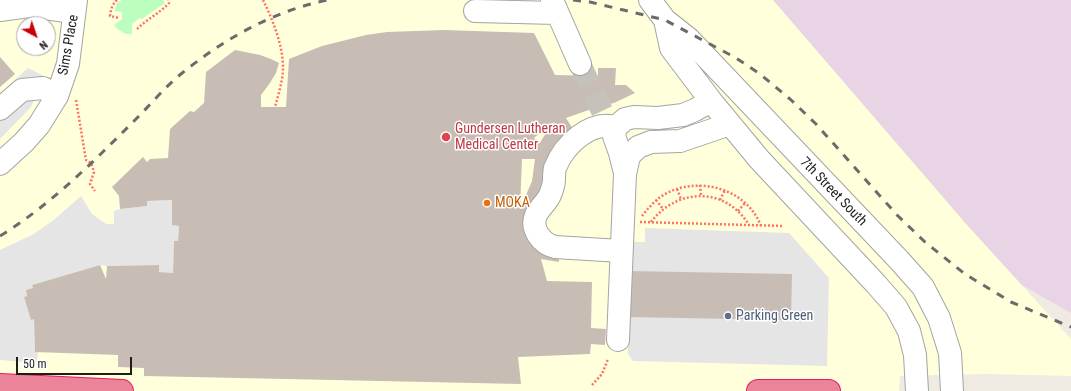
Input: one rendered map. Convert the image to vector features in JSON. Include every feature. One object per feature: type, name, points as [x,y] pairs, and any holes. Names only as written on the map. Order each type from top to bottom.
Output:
[{"type":"highway","points":[[0,385],[122,391]]},
{"type":"highway","points":[[758,391],[829,391]]},
{"type":"street","name":"7th Street South","points":[[650,0],[665,20],[689,39],[923,287],[939,318],[950,353],[952,391]]},
{"type":"street","points":[[0,10],[24,3],[75,6]]},
{"type":"street","name":"Sims Place","points":[[0,164],[24,142],[66,95],[75,6]]},
{"type":"street","points":[[475,11],[555,6],[580,64]]},
{"type":"street","name":"7th Street South","points":[[665,20],[671,48],[711,101],[759,159],[896,306],[909,331],[915,355],[917,391]]},
{"type":"street","points":[[0,109],[22,90],[43,88],[66,95]]},
{"type":"street","points":[[621,251],[555,247],[548,245],[541,240],[535,224],[536,216],[547,201],[550,194],[554,182],[554,170],[560,156],[567,147],[584,133],[609,121],[630,118],[658,118],[682,115],[711,101]]},
{"type":"street","points":[[609,121],[620,153],[625,174]]},
{"type":"street","points":[[618,340],[625,174],[629,156],[638,147],[651,142],[680,141],[730,124]]},
{"type":"path","points":[[117,0],[114,3],[110,16],[118,18]]},
{"type":"path","points":[[137,28],[164,9],[169,3],[168,0]]},
{"type":"path","points":[[263,0],[271,17],[282,55],[283,71],[275,107]]},
{"type":"path","points":[[66,95],[86,160],[91,163],[94,172],[90,184],[96,191]]},
{"type":"path","points":[[700,185],[701,196]]},
{"type":"path","points":[[639,229],[641,217],[656,200],[677,189],[700,185],[725,190],[745,203],[757,217],[761,226]]},
{"type":"path","points":[[677,189],[681,199]]},
{"type":"path","points":[[720,200],[725,190]]},
{"type":"path","points":[[650,222],[663,209],[681,199],[701,196],[720,200],[738,211],[749,225]]},
{"type":"path","points":[[656,200],[663,209]]},
{"type":"path","points":[[738,211],[745,203]]},
{"type":"path","points":[[640,222],[784,226]]},
{"type":"path","points":[[592,386],[602,374],[608,360]]},
{"type":"shaded area","name":"Gundersen Lutheran Medical Center","points":[[0,0],[773,0],[967,225],[1071,339],[1071,376],[986,374],[900,376],[899,391],[0,391]]},
{"type":"shaded area","points":[[671,0],[1071,0],[1071,313],[1004,275]]},
{"type":"shaded area","points":[[28,68],[44,76],[31,107],[0,139],[0,93]]},
{"type":"shaded area","points":[[81,196],[92,214],[106,224],[114,224],[114,211],[146,206],[147,201],[172,200],[172,225],[179,226],[178,241],[174,241],[173,273],[159,272],[159,265],[100,265],[32,285],[33,288],[26,290],[27,296],[24,297],[31,319],[34,319],[35,352],[38,352],[37,363],[0,360],[0,250],[34,234],[55,219]]},
{"type":"shaded area","name":"Parking Green","points":[[645,228],[789,233],[829,278],[827,366],[633,361],[628,354],[630,242],[645,242]]},
{"type":"green space","points":[[122,0],[163,0],[165,3],[142,19],[139,18],[132,24],[132,34],[127,34],[122,32],[114,25],[122,19],[122,12],[114,11],[117,3]]},
{"type":"building","name":"Gundersen Lutheran Medical Center","points":[[444,30],[534,33],[555,75],[598,76],[598,68],[616,68],[615,85],[626,85],[635,93],[614,103],[600,106],[566,118],[575,132],[535,213],[557,245],[559,262],[541,259],[547,281],[592,282],[591,328],[606,329],[605,345],[591,344],[590,354],[518,357],[521,384],[144,376],[144,368],[118,367],[118,355],[35,352],[34,319],[31,320],[24,297],[27,296],[26,290],[33,288],[32,285],[100,265],[106,279],[107,266],[159,265],[159,272],[173,273],[174,241],[178,241],[179,226],[172,225],[172,200],[147,201],[147,206],[120,209],[119,196],[112,187],[143,157],[147,162],[150,159],[168,158],[170,129],[190,111],[194,112],[204,103],[206,72],[235,50],[260,55],[271,59],[279,63],[276,73],[261,95],[261,107],[286,107],[289,59],[322,46],[366,35],[387,32]],"holes":[[[555,122],[540,143],[534,138],[549,125]],[[522,159],[535,159],[532,181],[520,209]]]},
{"type":"building","points":[[0,57],[15,74],[0,87]]},
{"type":"building","points":[[627,271],[792,274],[791,320],[626,317]]},
{"type":"tunnel","points":[[580,64],[602,111]]},
{"type":"railway","points":[[0,236],[37,210],[72,181],[170,84],[197,61],[232,38],[269,19],[288,11],[328,0]]},
{"type":"railway","points":[[573,0],[590,2],[665,20],[736,58],[760,74],[790,99],[816,124],[897,215],[925,242],[965,274],[1011,302],[1071,327]]},
{"type":"place","name":"Gundersen Lutheran Medical Center","points":[[446,137]]},
{"type":"place","name":"MOKA","points":[[487,203]]},
{"type":"place","name":"Parking Green","points":[[728,316]]}]
